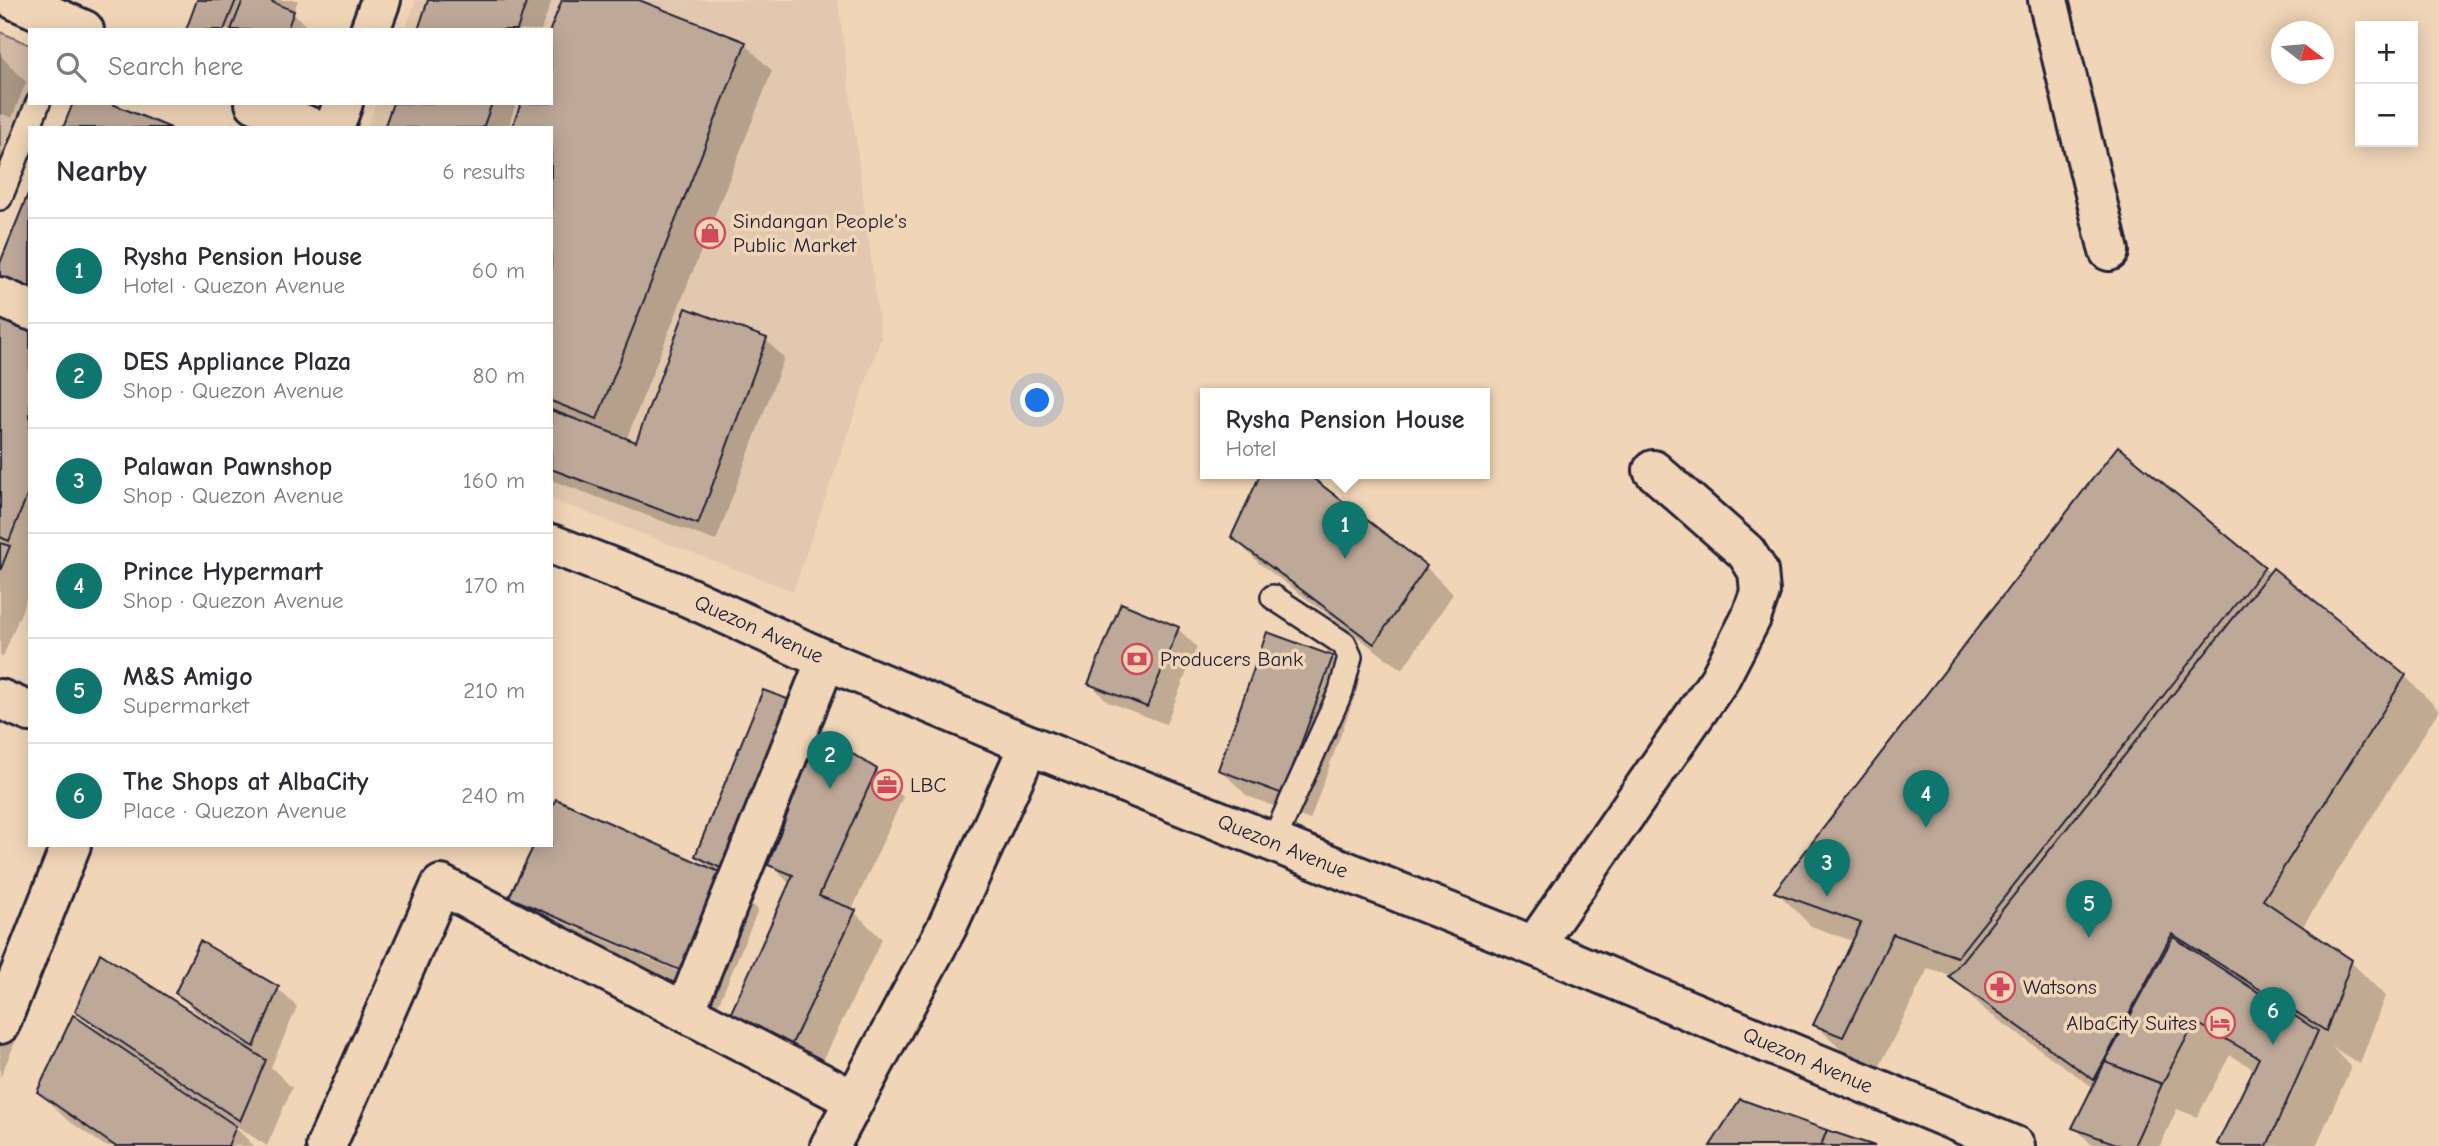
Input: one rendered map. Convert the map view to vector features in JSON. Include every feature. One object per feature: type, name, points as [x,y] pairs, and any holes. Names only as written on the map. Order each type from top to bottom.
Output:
[{"type":"street","points":[[15,0],[74,28]]},
{"type":"street","points":[[371,28],[381,0]]},
{"type":"street","points":[[2048,0],[2109,251]]},
{"type":"street","points":[[260,105],[307,126]]},
{"type":"street","points":[[335,126],[342,105]]},
{"type":"street","points":[[0,297],[28,309]]},
{"type":"street","points":[[1534,946],[1718,680],[1751,618],[1760,592],[1758,570],[1746,552],[1653,470]]},
{"type":"street","name":"Quezon Avenue","points":[[553,545],[688,597],[827,660],[1029,745],[1534,946],[2015,1146]]},
{"type":"street","points":[[685,1012],[827,660]]},
{"type":"street","points":[[0,699],[28,711]]},
{"type":"street","points":[[830,1146],[947,927],[1029,745]]},
{"type":"street","points":[[0,1024],[70,847]]},
{"type":"street","points":[[326,1146],[441,885],[854,1100]]},
{"type":"lane","points":[[29,126],[37,105]]},
{"type":"lane","points":[[0,198],[28,128]]},
{"type":"lane","points":[[1273,597],[1344,644],[1350,657],[1341,691],[1273,842]]},
{"type":"shaded area","name":"Sindangan People's Public Market","points":[[416,0],[838,0],[881,338],[793,591],[553,500],[553,126],[368,126],[375,105],[553,105],[553,28],[406,28]]},
{"type":"shaded area","points":[[0,32],[28,44],[28,97],[0,167]]},
{"type":"building","points":[[197,0],[236,0],[225,28],[187,28]]},
{"type":"building","points":[[243,0],[273,0],[272,2],[294,11],[288,28],[232,28]]},
{"type":"building","points":[[428,0],[527,0],[518,28],[419,28]]},
{"type":"building","points":[[562,0],[639,0],[746,42],[597,419],[553,402],[553,126],[513,126],[520,105],[553,105],[553,28],[551,28]]},
{"type":"building","points":[[72,105],[115,105],[166,126],[64,126]]},
{"type":"building","points":[[392,105],[491,105],[484,126],[385,126]]},
{"type":"building","points":[[28,194],[28,298],[0,287],[0,263]]},
{"type":"building","points":[[686,308],[767,338],[698,524],[553,470],[553,411],[636,442]]},
{"type":"building","points":[[0,314],[28,325],[28,493],[9,541],[0,537]]},
{"type":"building","points":[[2118,446],[2265,567],[1957,957],[1893,934],[1843,1037],[1813,1025],[1861,923],[1774,892]]},
{"type":"building","points":[[1258,479],[1314,479],[1427,566],[1374,644],[1231,537]]},
{"type":"building","points":[[0,543],[10,546],[0,571]]},
{"type":"building","points":[[2273,568],[2406,675],[2263,900],[2352,960],[2326,1031],[2172,934],[2094,1080],[1949,977]]},
{"type":"building","points":[[1121,603],[1179,627],[1147,707],[1088,684]]},
{"type":"building","points":[[1267,632],[1333,656],[1283,794],[1218,770]]},
{"type":"building","points":[[763,690],[801,704],[727,871],[695,856]]},
{"type":"building","points":[[818,733],[877,769],[819,896],[856,910],[788,1052],[729,1017],[793,875],[768,865]]},
{"type":"building","points":[[556,799],[724,874],[684,972],[509,897],[533,847],[553,847],[553,804]]},
{"type":"building","points":[[2173,937],[2318,1031],[2267,1146],[2217,1144],[2259,1058],[2195,1022],[2162,1084],[2105,1062]]},
{"type":"building","points":[[200,941],[279,987],[254,1047],[175,993]]},
{"type":"building","points":[[100,953],[266,1060],[240,1121],[75,1011]]},
{"type":"building","points":[[73,1015],[236,1126],[228,1146],[115,1146],[37,1092]]},
{"type":"building","points":[[2105,1062],[2162,1084],[2134,1146],[2122,1146],[2072,1128]]},
{"type":"building","points":[[1740,1099],[1827,1130],[1821,1146],[1710,1146]]},
{"type":"building","points":[[1827,1130],[1875,1146],[1821,1146]]},
{"type":"place","name":"Sindangan People's Public Market","points":[[710,233]]},
{"type":"place","name":"Rysha Pension House","points":[[1345,559]]},
{"type":"place","name":"Producers Bank","points":[[1137,659]]},
{"type":"place","name":"LBC","points":[[887,785]]},
{"type":"place","name":"DES Appliance Plaza","points":[[830,789]]},
{"type":"place","name":"Prince Hypermart","points":[[1926,828]]},
{"type":"place","name":"Palawan Pawnshop","points":[[1827,897]]},
{"type":"place","name":"M&S Amigo","points":[[2089,938]]},
{"type":"place","name":"Watsons","points":[[2000,987]]},
{"type":"place","name":"AlbaCity Suites","points":[[2220,1023]]},
{"type":"place","name":"The Shops at AlbaCity","points":[[2273,1045]]}]
